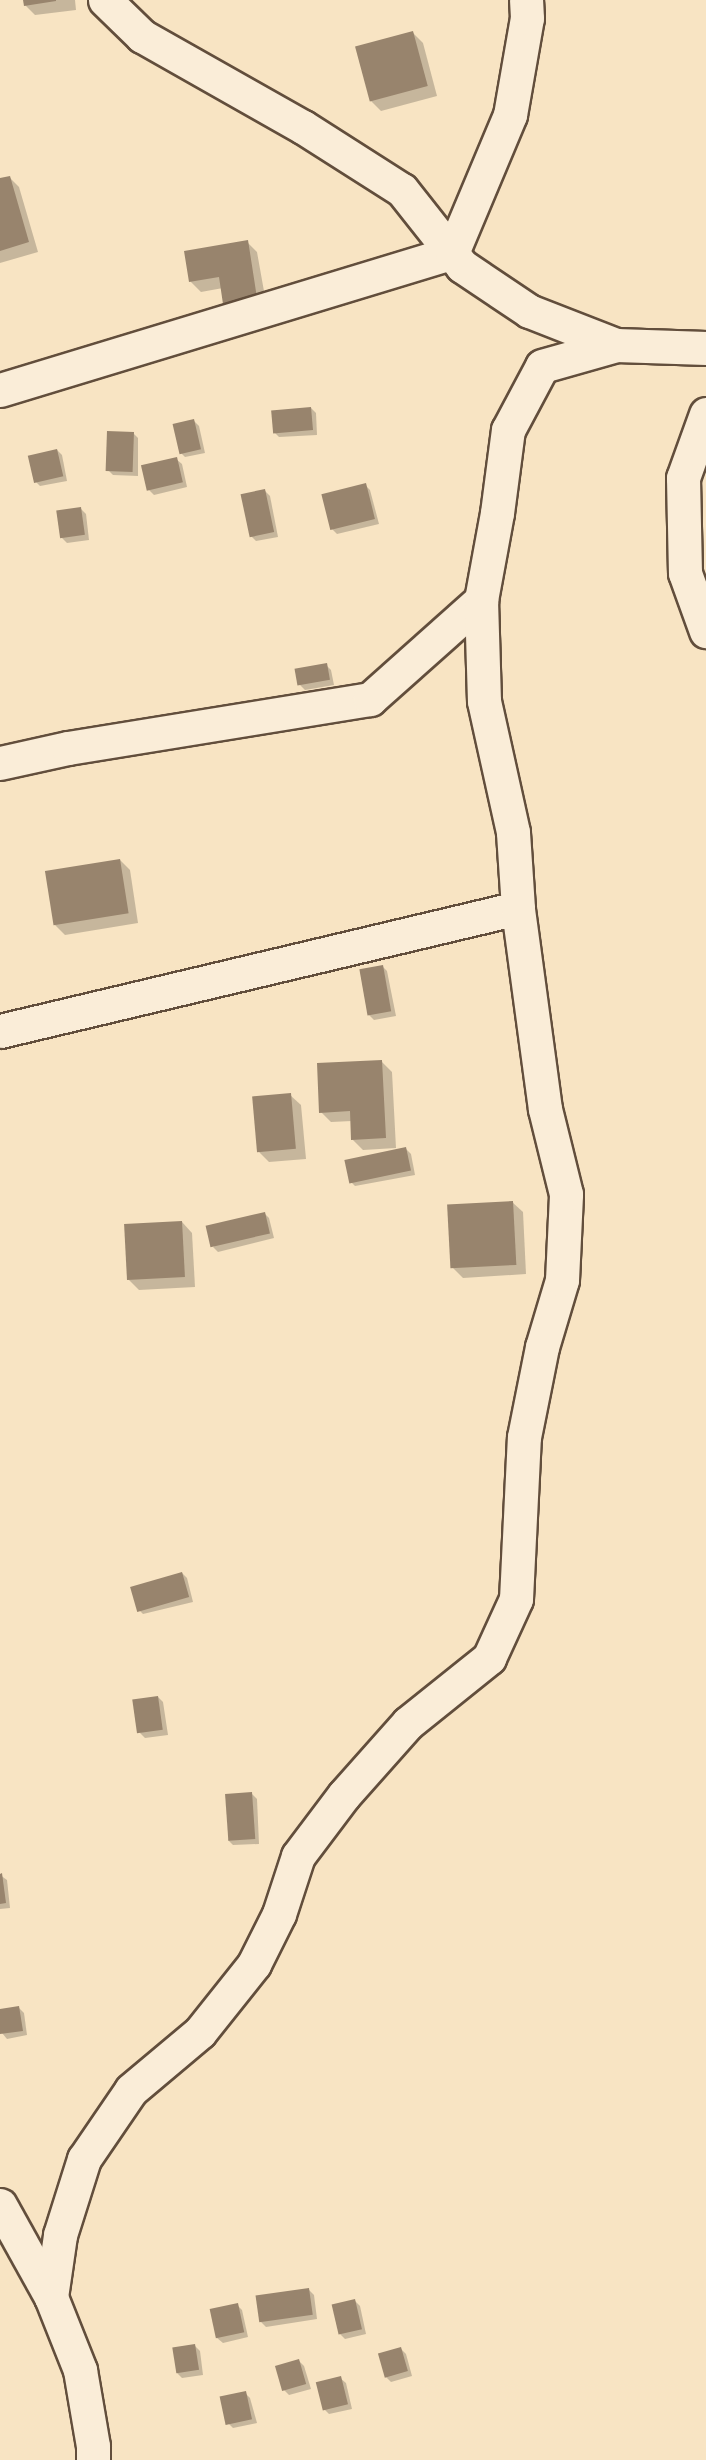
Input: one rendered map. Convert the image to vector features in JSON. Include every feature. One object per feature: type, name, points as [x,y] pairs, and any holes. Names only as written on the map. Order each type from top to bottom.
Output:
[{"type":"street","points":[[105,0],[142,36],[303,128],[402,190],[462,266],[529,311],[616,345]]},
{"type":"street","points":[[452,253],[510,115],[527,18],[526,0]]},
{"type":"street","points":[[0,390],[452,253]]},
{"type":"street","points":[[51,2297],[60,2235],[84,2159],[131,2090],[200,2032],[254,1964],[279,1914],[298,1856],[344,1795],[408,1723],[489,1658],[516,1599],[524,1437],[542,1347],[561,1280],[566,1194],[545,1109],[518,908],[513,832],[484,701],[481,600],[497,513],[508,430],[542,366],[616,345],[706,348]]},
{"type":"street","points":[[706,414],[683,478],[685,573],[706,631]]},
{"type":"street","points":[[0,763],[91,744],[370,699],[481,600]]},
{"type":"street","points":[[0,1031],[518,908]]},
{"type":"street","points":[[0,2205],[51,2297],[80,2370],[93,2446],[93,2460]]},
{"type":"building","points":[[23,0],[56,0],[56,1],[24,6]]},
{"type":"building","points":[[413,31],[428,86],[370,102],[355,47]]},
{"type":"building","points":[[10,176],[29,242],[0,251],[0,178]]},
{"type":"building","points":[[248,240],[257,298],[223,304],[219,277],[189,282],[184,251]]},
{"type":"building","points":[[311,407],[313,430],[273,433],[271,410]]},
{"type":"building","points":[[194,419],[201,449],[180,454],[173,424]]},
{"type":"building","points":[[107,431],[134,432],[133,472],[106,471]]},
{"type":"building","points":[[57,449],[63,476],[34,483],[28,456]]},
{"type":"building","points":[[177,457],[183,482],[147,491],[141,465]]},
{"type":"building","points":[[366,483],[375,519],[330,530],[321,494]]},
{"type":"building","points":[[265,489],[274,532],[250,537],[241,494]]},
{"type":"building","points":[[81,507],[85,535],[60,538],[56,510]]},
{"type":"building","points":[[327,663],[330,680],[297,685],[295,669]]},
{"type":"building","points":[[120,859],[129,913],[54,925],[45,871]]},
{"type":"building","points":[[383,965],[391,1011],[368,1015],[359,969]]},
{"type":"building","points":[[382,1060],[386,1138],[351,1140],[350,1111],[319,1113],[317,1063]]},
{"type":"building","points":[[291,1093],[296,1149],[257,1152],[252,1096]]},
{"type":"building","points":[[406,1147],[411,1170],[349,1184],[344,1160]]},
{"type":"building","points":[[513,1201],[516,1265],[450,1268],[447,1204]]},
{"type":"building","points":[[265,1212],[270,1233],[211,1247],[206,1226]]},
{"type":"building","points":[[182,1221],[185,1277],[127,1280],[124,1224]]},
{"type":"building","points":[[182,1572],[189,1597],[137,1612],[130,1587]]},
{"type":"building","points":[[158,1696],[163,1730],[137,1733],[132,1700]]},
{"type":"building","points":[[252,1792],[255,1839],[228,1841],[225,1794]]},
{"type":"building","points":[[2,1873],[6,1903],[0,1904],[0,1874]]},
{"type":"building","points":[[19,2006],[23,2031],[0,2034],[0,2009]]},
{"type":"building","points":[[309,2288],[313,2315],[259,2322],[256,2296]]},
{"type":"building","points":[[355,2299],[362,2329],[339,2335],[332,2304]]},
{"type":"building","points":[[238,2303],[244,2332],[216,2338],[210,2309]]},
{"type":"building","points":[[195,2344],[199,2370],[176,2373],[172,2348]]},
{"type":"building","points":[[401,2347],[408,2371],[385,2378],[378,2354]]},
{"type":"building","points":[[299,2359],[306,2384],[282,2391],[275,2366]]},
{"type":"building","points":[[341,2376],[348,2404],[323,2410],[316,2382]]},
{"type":"building","points":[[246,2391],[252,2419],[226,2425],[220,2397]]}]
